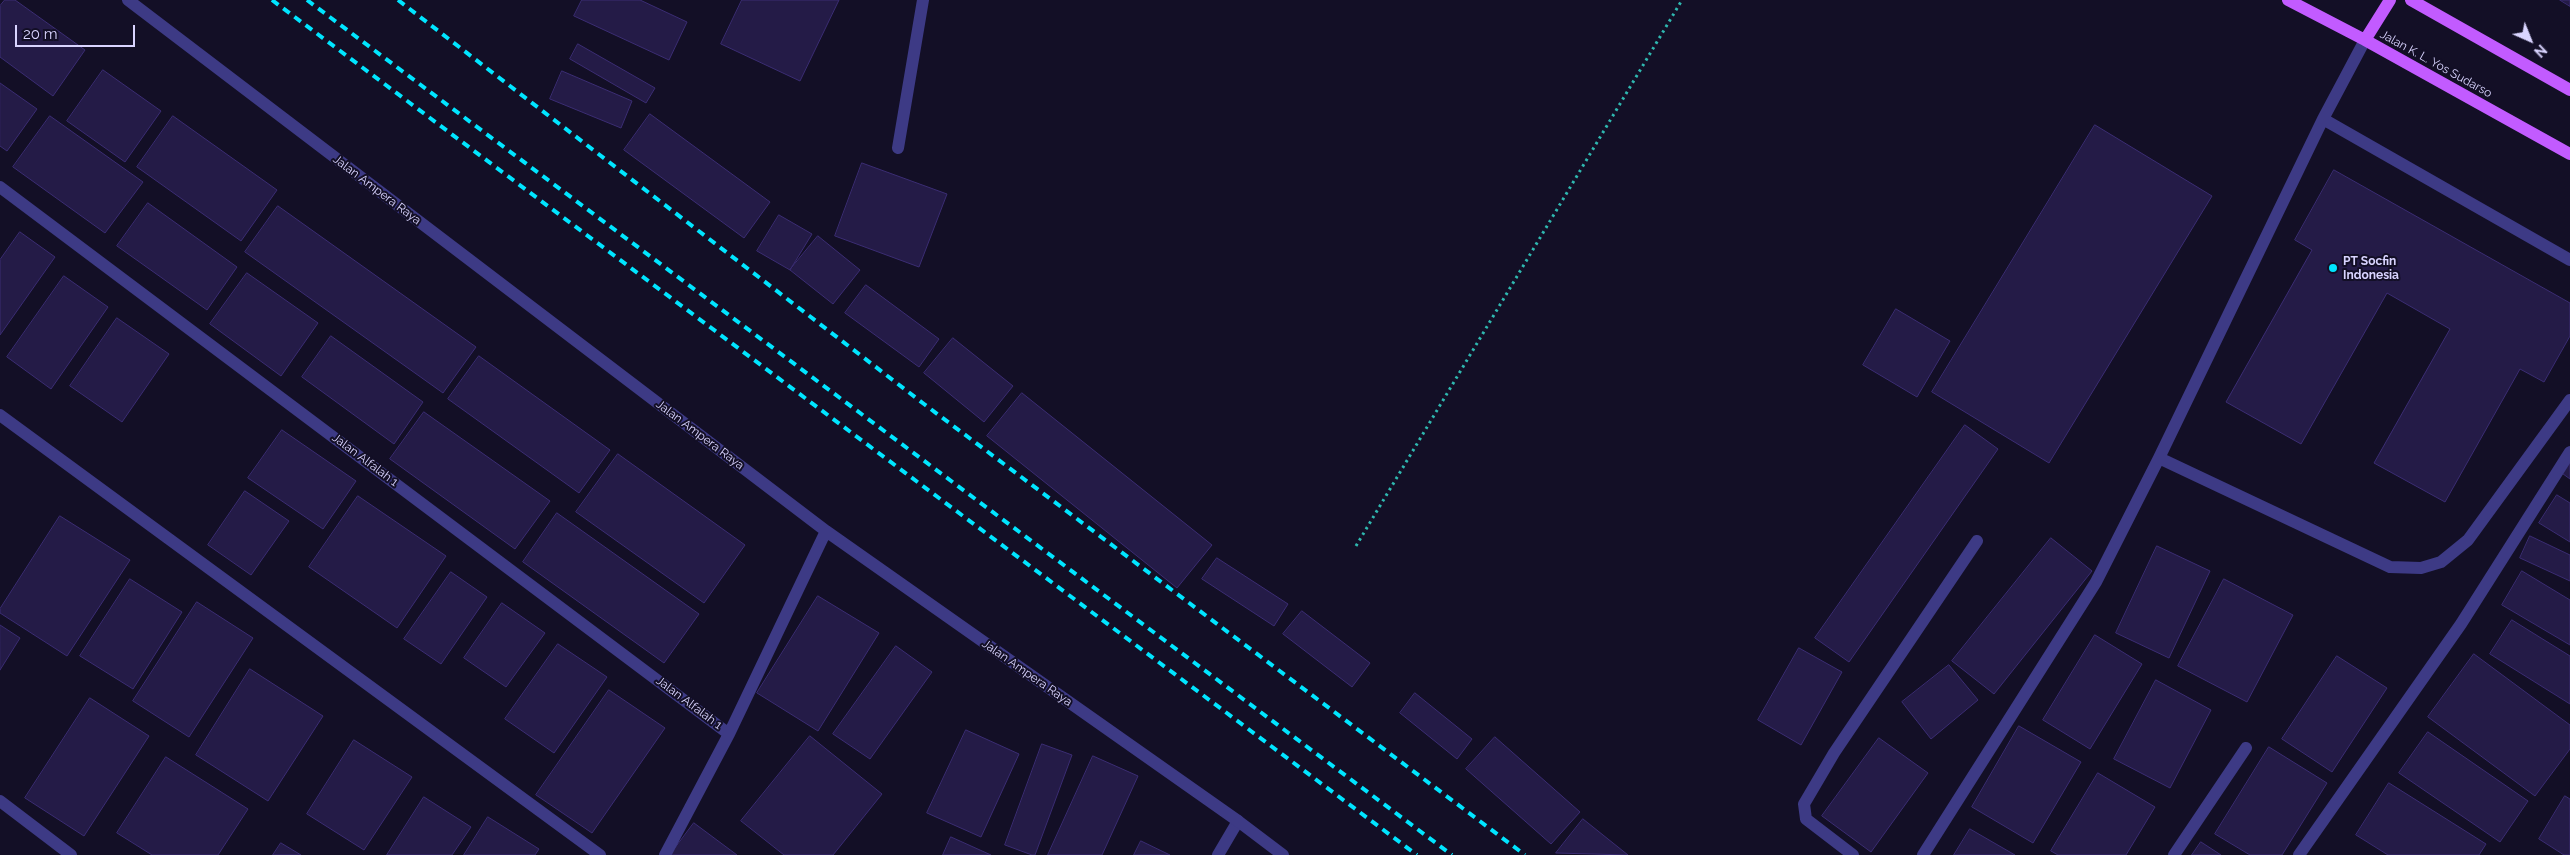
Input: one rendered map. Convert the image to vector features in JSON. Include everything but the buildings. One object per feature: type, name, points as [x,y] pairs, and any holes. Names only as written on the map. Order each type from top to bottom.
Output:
[{"type":"main road","name":"Jalan K. L. Yos Sudarso","points":[[2288,0],[2365,40],[2570,154]]},
{"type":"main road","points":[[2365,40],[2390,0]]},
{"type":"main road","points":[[2411,0],[2570,90]]},
{"type":"street","name":"Jalan Ampera Raya","points":[[128,0],[826,532],[1238,821],[1283,855]]},
{"type":"street","points":[[898,148],[923,0]]},
{"type":"street","points":[[1923,855],[2096,582],[2160,458],[2323,119],[2365,40]]},
{"type":"street","points":[[2323,119],[2570,260]]},
{"type":"street","name":"Jalan Alfalah 1","points":[[0,187],[729,734]]},
{"type":"street","points":[[2160,458],[2390,567],[2421,568],[2441,562],[2468,540],[2570,400]]},
{"type":"street","points":[[0,415],[600,855]]},
{"type":"street","points":[[2299,855],[2461,624],[2570,452]]},
{"type":"street","points":[[665,855],[729,734],[826,532]]},
{"type":"street","points":[[1852,855],[1806,820],[1804,804],[1834,753],[1977,541]]},
{"type":"street","points":[[2174,855],[2246,748]]},
{"type":"street","points":[[0,801],[71,855]]},
{"type":"street","points":[[1218,855],[1238,821]]},
{"type":"path","points":[[1356,546],[1682,0]]},
{"type":"railway","points":[[272,0],[1417,855]]},
{"type":"railway","points":[[307,0],[1452,855]]},
{"type":"railway","points":[[398,0],[924,404],[1525,855]]},
{"type":"place","name":"PT Socfin Indonesia","points":[[2333,268]]}]
